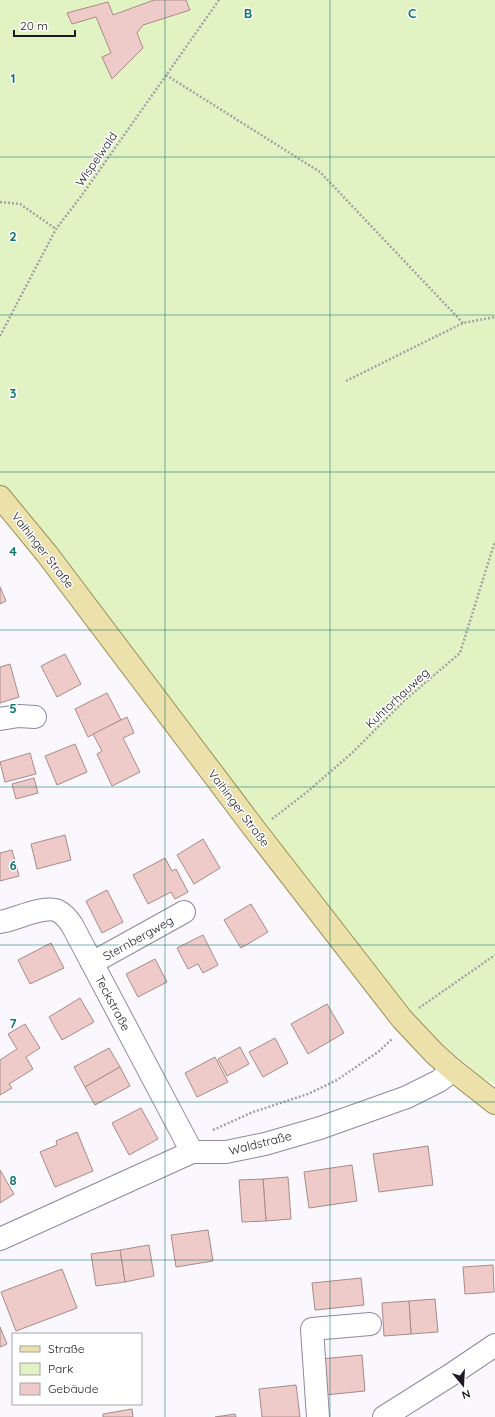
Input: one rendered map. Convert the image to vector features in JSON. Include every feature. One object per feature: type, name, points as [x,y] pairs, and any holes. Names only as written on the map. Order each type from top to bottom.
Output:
[{"type":"main road","name":"Vaihinger Straße","points":[[0,497],[48,554],[256,831],[405,1023],[453,1070],[495,1103]]},
{"type":"street","points":[[0,719],[19,716],[35,717]]},
{"type":"street","name":"Teckstraße","points":[[0,922],[5,922],[46,909],[57,910],[65,916],[72,925],[189,1147]]},
{"type":"street","name":"Sternbergweg","points":[[92,964],[184,912]]},
{"type":"street","name":"Waldstraße","points":[[0,1239],[189,1147],[226,1152],[265,1144],[320,1128],[407,1097],[439,1081],[453,1070]]},
{"type":"street","points":[[318,1417],[312,1329],[370,1324]]},
{"type":"street","points":[[384,1417],[450,1376],[495,1345]]},
{"type":"path","name":"Wispelwald","points":[[0,336],[56,229],[219,0]]},
{"type":"path","points":[[166,75],[320,172],[463,323]]},
{"type":"path","points":[[0,202],[20,204],[56,229]]},
{"type":"path","points":[[346,381],[463,323],[495,317]]},
{"type":"path","name":"Kuhtorhauweg","points":[[256,831],[307,792],[367,739],[405,700],[460,653],[495,541]]},
{"type":"path","points":[[189,1147],[253,1112],[308,1094],[337,1080],[378,1052],[405,1023],[495,955]]},
{"type":"green space","points":[[0,0],[495,0],[495,1084],[481,1077],[426,1030],[302,876],[0,491]]},
{"type":"building","points":[[154,0],[186,0],[190,10],[143,25],[137,33],[143,48],[112,79],[102,57],[111,53],[96,17],[72,24],[67,13],[108,2],[113,15]]},
{"type":"building","points":[[0,587],[6,601],[0,604]]},
{"type":"building","points":[[65,654],[81,684],[57,697],[41,666]]},
{"type":"building","points":[[10,664],[19,697],[0,703],[0,667]]},
{"type":"building","points":[[107,693],[121,720],[88,737],[75,709]]},
{"type":"building","points":[[127,717],[134,733],[123,738],[140,772],[112,786],[97,754],[102,751],[93,734]]},
{"type":"building","points":[[75,744],[87,772],[57,785],[45,756]]},
{"type":"building","points":[[30,753],[36,774],[5,782],[0,762]]},
{"type":"building","points":[[34,778],[38,793],[16,799],[12,784]]},
{"type":"building","points":[[65,835],[71,860],[37,869],[31,844]]},
{"type":"building","points":[[203,839],[220,868],[194,884],[177,855]]},
{"type":"building","points":[[12,850],[19,876],[0,881],[0,853]]},
{"type":"building","points":[[165,858],[172,871],[176,869],[188,892],[175,899],[171,892],[148,904],[133,875]]},
{"type":"building","points":[[107,890],[123,922],[102,933],[86,901]]},
{"type":"building","points":[[251,904],[268,932],[241,948],[224,920]]},
{"type":"building","points":[[203,935],[218,965],[203,973],[198,964],[188,969],[177,948]]},
{"type":"building","points":[[51,943],[64,968],[30,984],[18,960]]},
{"type":"building","points":[[155,959],[167,982],[138,997],[126,974]]},
{"type":"building","points":[[80,998],[94,1022],[62,1040],[49,1017]]},
{"type":"building","points":[[327,1004],[344,1033],[308,1054],[291,1024]]},
{"type":"building","points":[[25,1024],[40,1048],[26,1057],[33,1069],[9,1084],[12,1088],[0,1095],[0,1060],[17,1049],[8,1034]]},
{"type":"building","points":[[275,1038],[288,1063],[263,1077],[249,1052]]},
{"type":"building","points":[[240,1047],[249,1064],[227,1076],[218,1059]]},
{"type":"building","points":[[109,1048],[120,1067],[85,1087],[74,1067]]},
{"type":"building","points":[[215,1057],[228,1082],[197,1097],[185,1073]]},
{"type":"building","points":[[120,1067],[130,1086],[95,1105],[85,1087]]},
{"type":"building","points":[[141,1108],[158,1139],[129,1155],[112,1123]]},
{"type":"building","points":[[77,1132],[93,1171],[55,1187],[40,1152],[57,1145],[56,1141]]},
{"type":"building","points":[[428,1146],[433,1185],[379,1192],[373,1154]]},
{"type":"building","points":[[352,1165],[357,1201],[309,1208],[304,1172]]},
{"type":"building","points":[[0,1170],[14,1194],[0,1203]]},
{"type":"building","points":[[288,1177],[291,1219],[266,1221],[263,1179]]},
{"type":"building","points":[[263,1179],[266,1221],[242,1222],[239,1180]]},
{"type":"building","points":[[208,1230],[213,1261],[176,1267],[171,1235]]},
{"type":"building","points":[[149,1245],[154,1276],[125,1282],[120,1250]]},
{"type":"building","points":[[120,1250],[125,1282],[96,1286],[91,1254]]},
{"type":"building","points":[[493,1265],[494,1292],[465,1294],[463,1267]]},
{"type":"building","points":[[62,1269],[77,1308],[16,1331],[1,1292]]},
{"type":"building","points":[[361,1278],[364,1305],[315,1310],[312,1283]]},
{"type":"building","points":[[435,1299],[438,1332],[411,1334],[409,1301]]},
{"type":"building","points":[[409,1301],[411,1334],[384,1336],[382,1303]]},
{"type":"building","points":[[0,1327],[7,1344],[0,1347]]},
{"type":"building","points":[[362,1355],[365,1391],[325,1395],[321,1359]]},
{"type":"building","points":[[296,1385],[300,1417],[262,1417],[259,1389]]},
{"type":"building","points":[[132,1409],[133,1417],[103,1417],[103,1414]]},
{"type":"building","points":[[235,1414],[236,1417],[215,1417]]}]
